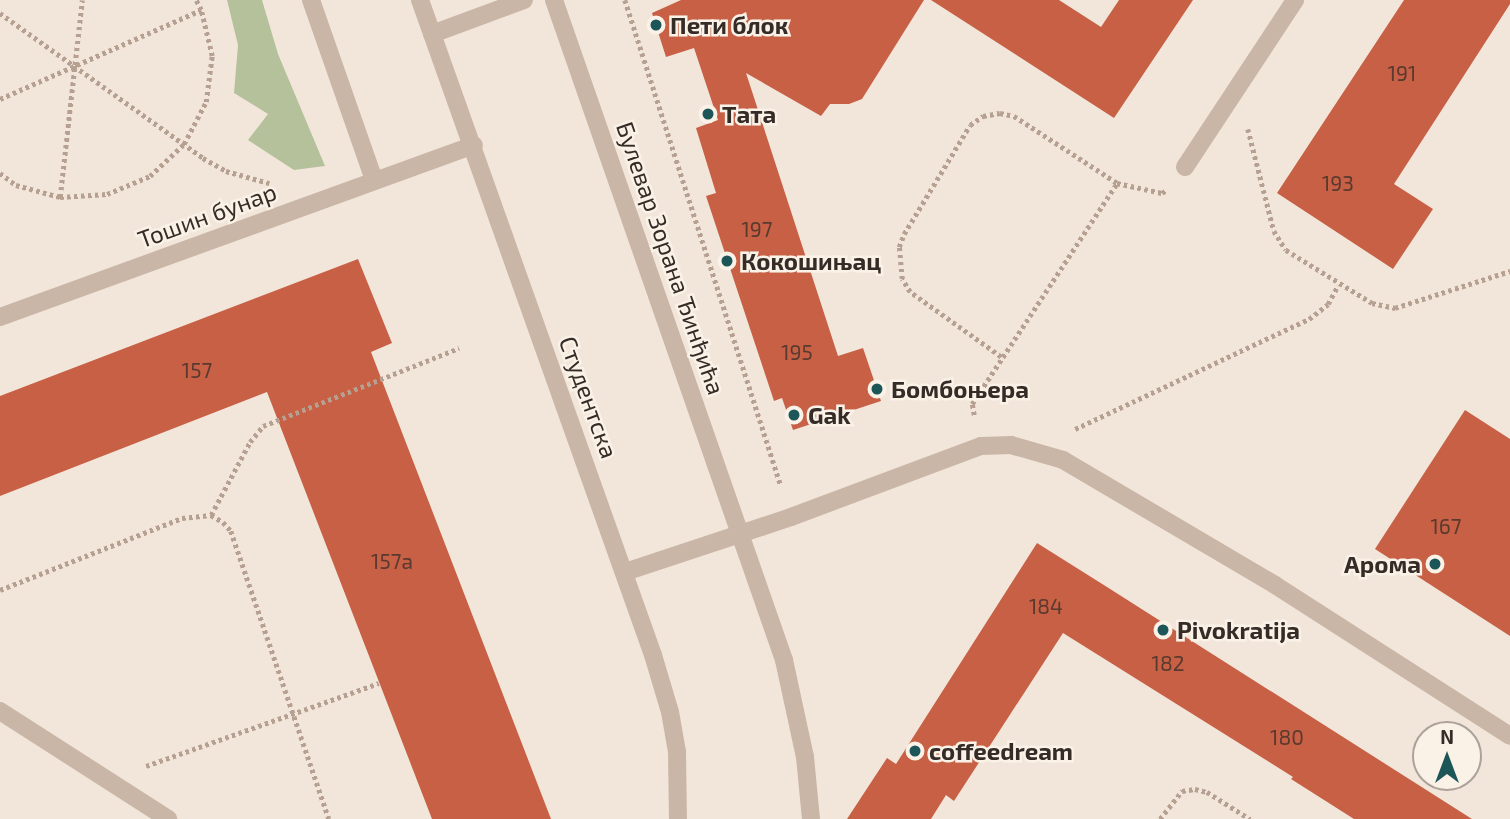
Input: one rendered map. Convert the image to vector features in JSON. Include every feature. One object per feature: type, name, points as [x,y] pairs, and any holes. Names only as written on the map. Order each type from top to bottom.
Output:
[{"type":"street","points":[[311,0],[374,180]]},
{"type":"street","name":"Студентска","points":[[420,0],[625,572],[670,712],[677,751],[678,819]]},
{"type":"street","points":[[432,34],[524,0]]},
{"type":"street","name":"Булевар Зорана Ђинђића","points":[[554,0],[741,532],[792,689],[805,757],[811,819]]},
{"type":"street","points":[[1185,167],[1295,0]]},
{"type":"street","name":"Тошин бунар","points":[[0,317],[474,145]]},
{"type":"street","points":[[625,572],[792,516],[981,446],[1011,445],[1033,449],[1063,460],[1275,585],[1510,736]]},
{"type":"street","points":[[0,711],[169,819]]},
{"type":"path","points":[[60,197],[82,0]]},
{"type":"path","points":[[0,173],[16,184],[60,197],[107,194],[150,176],[184,144],[206,102],[212,56],[196,0]]},
{"type":"path","points":[[625,0],[792,516]]},
{"type":"path","points":[[0,99],[201,10]]},
{"type":"path","points":[[0,13],[226,171],[263,183],[277,182]]},
{"type":"path","points":[[1240,84],[1242,107],[1274,231],[1286,250],[1338,285],[1371,303],[1395,308],[1510,271]]},
{"type":"path","points":[[1001,357],[910,292],[902,279],[900,247],[904,234],[970,125],[983,117],[1000,113],[1014,116],[1117,183],[1162,194],[1185,167]]},
{"type":"path","points":[[981,446],[972,404],[1117,183]]},
{"type":"path","points":[[1033,449],[1309,319],[1328,304],[1338,285]]},
{"type":"path","points":[[211,515],[250,442],[263,426],[459,348]]},
{"type":"path","points":[[0,590],[182,518],[211,515],[231,531],[329,819]]},
{"type":"path","points":[[106,780],[379,683]]},
{"type":"path","points":[[1160,819],[1182,791],[1195,789],[1207,792],[1251,819]]},
{"type":"green space","points":[[227,0],[262,0],[278,54],[325,166],[294,170],[248,140],[268,114],[234,93],[238,45]]},
{"type":"building","points":[[681,0],[924,0],[862,99],[849,104],[830,104],[821,116],[746,73],[838,356],[863,348],[881,401],[793,430],[782,398],[774,401],[706,196],[716,193],[696,128],[718,120],[694,48],[666,57],[652,13]]},
{"type":"building","points":[[931,0],[1059,0],[1101,27],[1119,0],[1193,0],[1114,118]]},
{"type":"building","points":[[1404,0],[1510,0],[1510,4],[1394,184],[1433,209],[1393,269],[1277,193]]},
{"type":"building","points":[[358,259],[392,343],[371,352],[551,819],[432,819],[267,392],[0,496],[0,396]]},
{"type":"building","points":[[1465,410],[1510,439],[1510,636],[1375,549]]},
{"type":"building","points":[[1037,543],[1412,781],[1412,791],[1428,791],[1472,819],[1354,819],[1291,779],[1293,777],[1063,633],[954,801],[946,795],[931,819],[847,819],[887,758],[896,764]]},
{"type":"place","name":"Пети блок","points":[[656,25]]},
{"type":"place","name":"Тата","points":[[708,114]]},
{"type":"place","name":"Кокошињац","points":[[727,261]]},
{"type":"place","name":"Бомбоњера","points":[[877,389]]},
{"type":"place","name":"Gak","points":[[794,415]]},
{"type":"place","name":"Арома","points":[[1435,564]]},
{"type":"place","name":"Pivokratija","points":[[1163,630]]},
{"type":"place","name":"coffeedream","points":[[915,751]]}]
